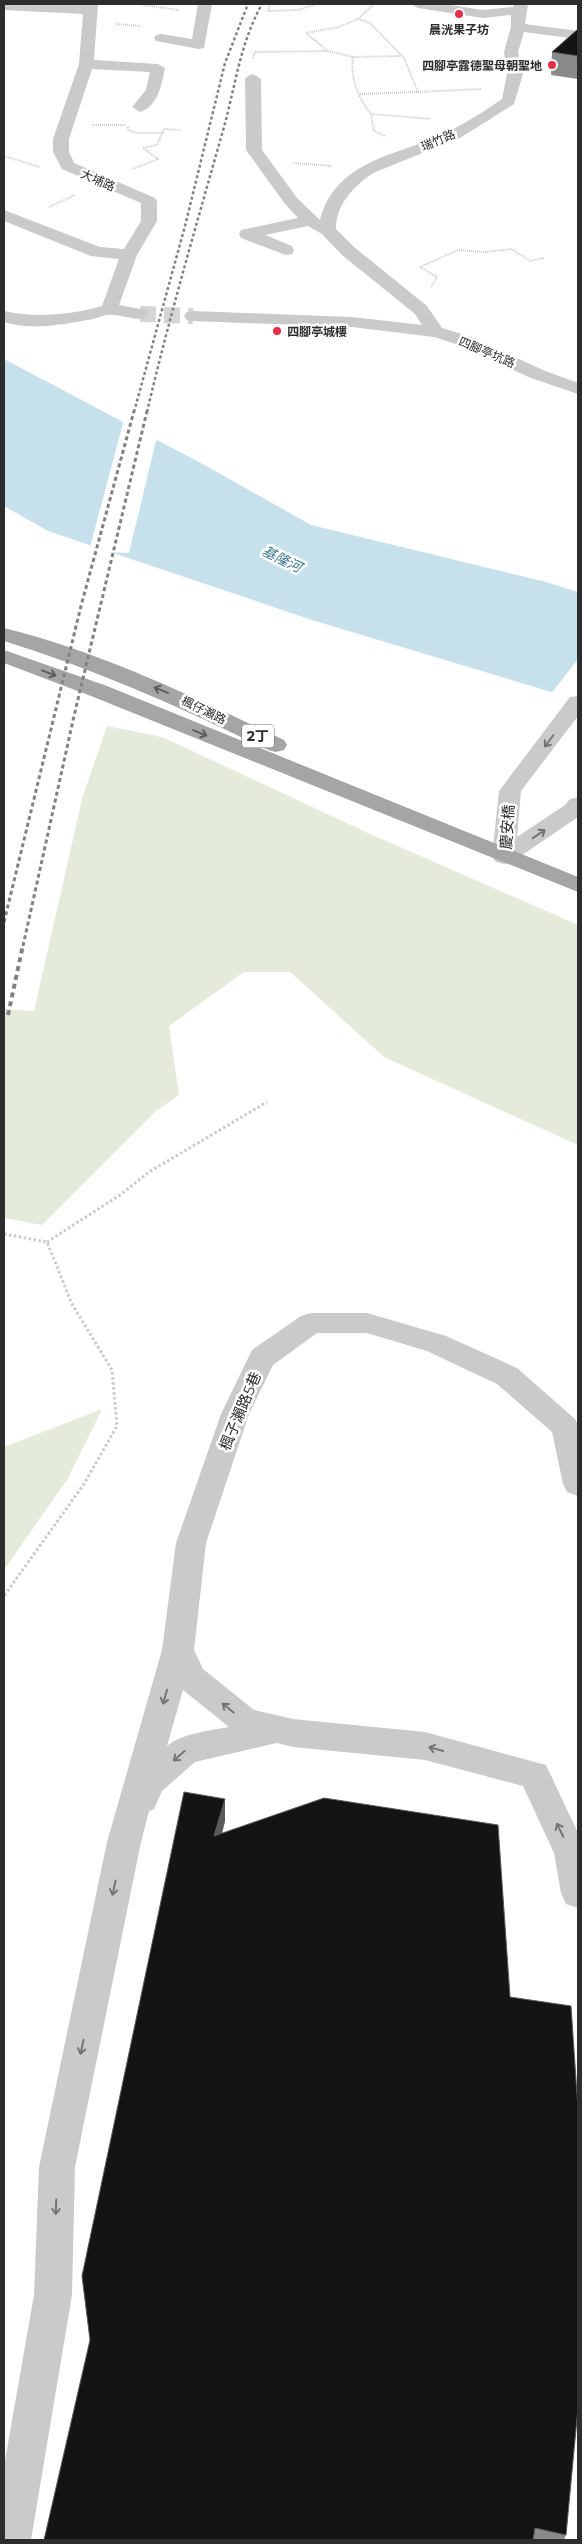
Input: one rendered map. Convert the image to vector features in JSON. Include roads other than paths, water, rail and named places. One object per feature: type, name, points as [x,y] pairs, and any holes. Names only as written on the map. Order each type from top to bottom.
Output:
[{"type":"main road","name":"楓仔瀨路","points":[[4,634],[96,664],[169,694],[504,857]]},
{"type":"main road","name":"楓仔瀨路","points":[[4,656],[99,691],[504,857],[578,885]]},
{"type":"street","points":[[418,4],[482,14],[517,29],[578,35]]},
{"type":"street","points":[[4,6],[91,12]]},
{"type":"street","points":[[161,38],[199,45],[204,8]]},
{"type":"street","points":[[482,14],[519,8],[517,29]]},
{"type":"street","name":"大埔路","points":[[91,12],[86,64],[61,139],[61,152],[68,166],[102,183],[149,201],[149,220],[130,255],[109,309]]},
{"type":"street","name":"瑞竹路","points":[[328,230],[328,217],[339,197],[360,173],[399,154],[436,142],[473,124],[509,101],[515,74],[511,52],[517,29]]},
{"type":"street","points":[[86,64],[158,68],[153,91],[140,107]]},
{"type":"street","points":[[252,79],[254,150],[291,201],[310,221],[328,230],[348,251],[421,310],[436,332]]},
{"type":"street","points":[[4,215],[97,252],[130,255]]},
{"type":"street","points":[[286,250],[247,234],[310,221]]},
{"type":"street","points":[[4,316],[15,320],[35,321],[92,314],[109,309],[140,314]]},
{"type":"street","points":[[193,316],[352,322],[436,332]]},
{"type":"street","name":"四腳亭坑路","points":[[436,332],[465,341],[537,374],[578,389]]},
{"type":"street","name":"四腳亭坑路","points":[[537,374],[578,383]]},
{"type":"street","name":"慶安橋","points":[[504,857],[510,791],[578,702]]},
{"type":"street","name":"慶安橋","points":[[504,857],[573,810],[578,804]]},
{"type":"street","name":"楓子瀨路5巷","points":[[124,1842],[178,1650],[191,1543],[235,1414],[262,1358],[311,1323],[367,1323],[436,1343],[507,1376],[565,1427],[578,1484]]},
{"type":"street","points":[[178,1650],[191,1678],[245,1721],[276,1730],[424,1746],[534,1775],[571,1853],[578,1893]]},
{"type":"street","points":[[11,2540],[53,2295],[57,2167],[124,1842],[150,1781],[186,1750],[276,1730]]},
{"type":"water","name":"基隆河","points":[[4,359],[210,468],[311,525],[546,582],[578,592],[578,704],[558,694],[312,620],[48,531],[4,506]]},
{"type":"tunnel","points":[[140,314],[193,316]]},
{"type":"railway","points":[[134,412],[185,226],[225,63],[248,4]]},
{"type":"railway","points":[[147,412],[227,117],[238,68],[248,35],[262,4]]},
{"type":"railway","points":[[4,922],[81,606],[134,411]]},
{"type":"railway","points":[[23,946],[74,716],[147,411]]},
{"type":"railway","points":[[8,1015],[23,945]]},
{"type":"place","name":"晨洸果子坊","points":[[459,14]]},
{"type":"place","name":"四腳亭露德聖母朝聖地","points":[[552,65]]},
{"type":"place","name":"四腳亭城樓","points":[[277,331]]}]
